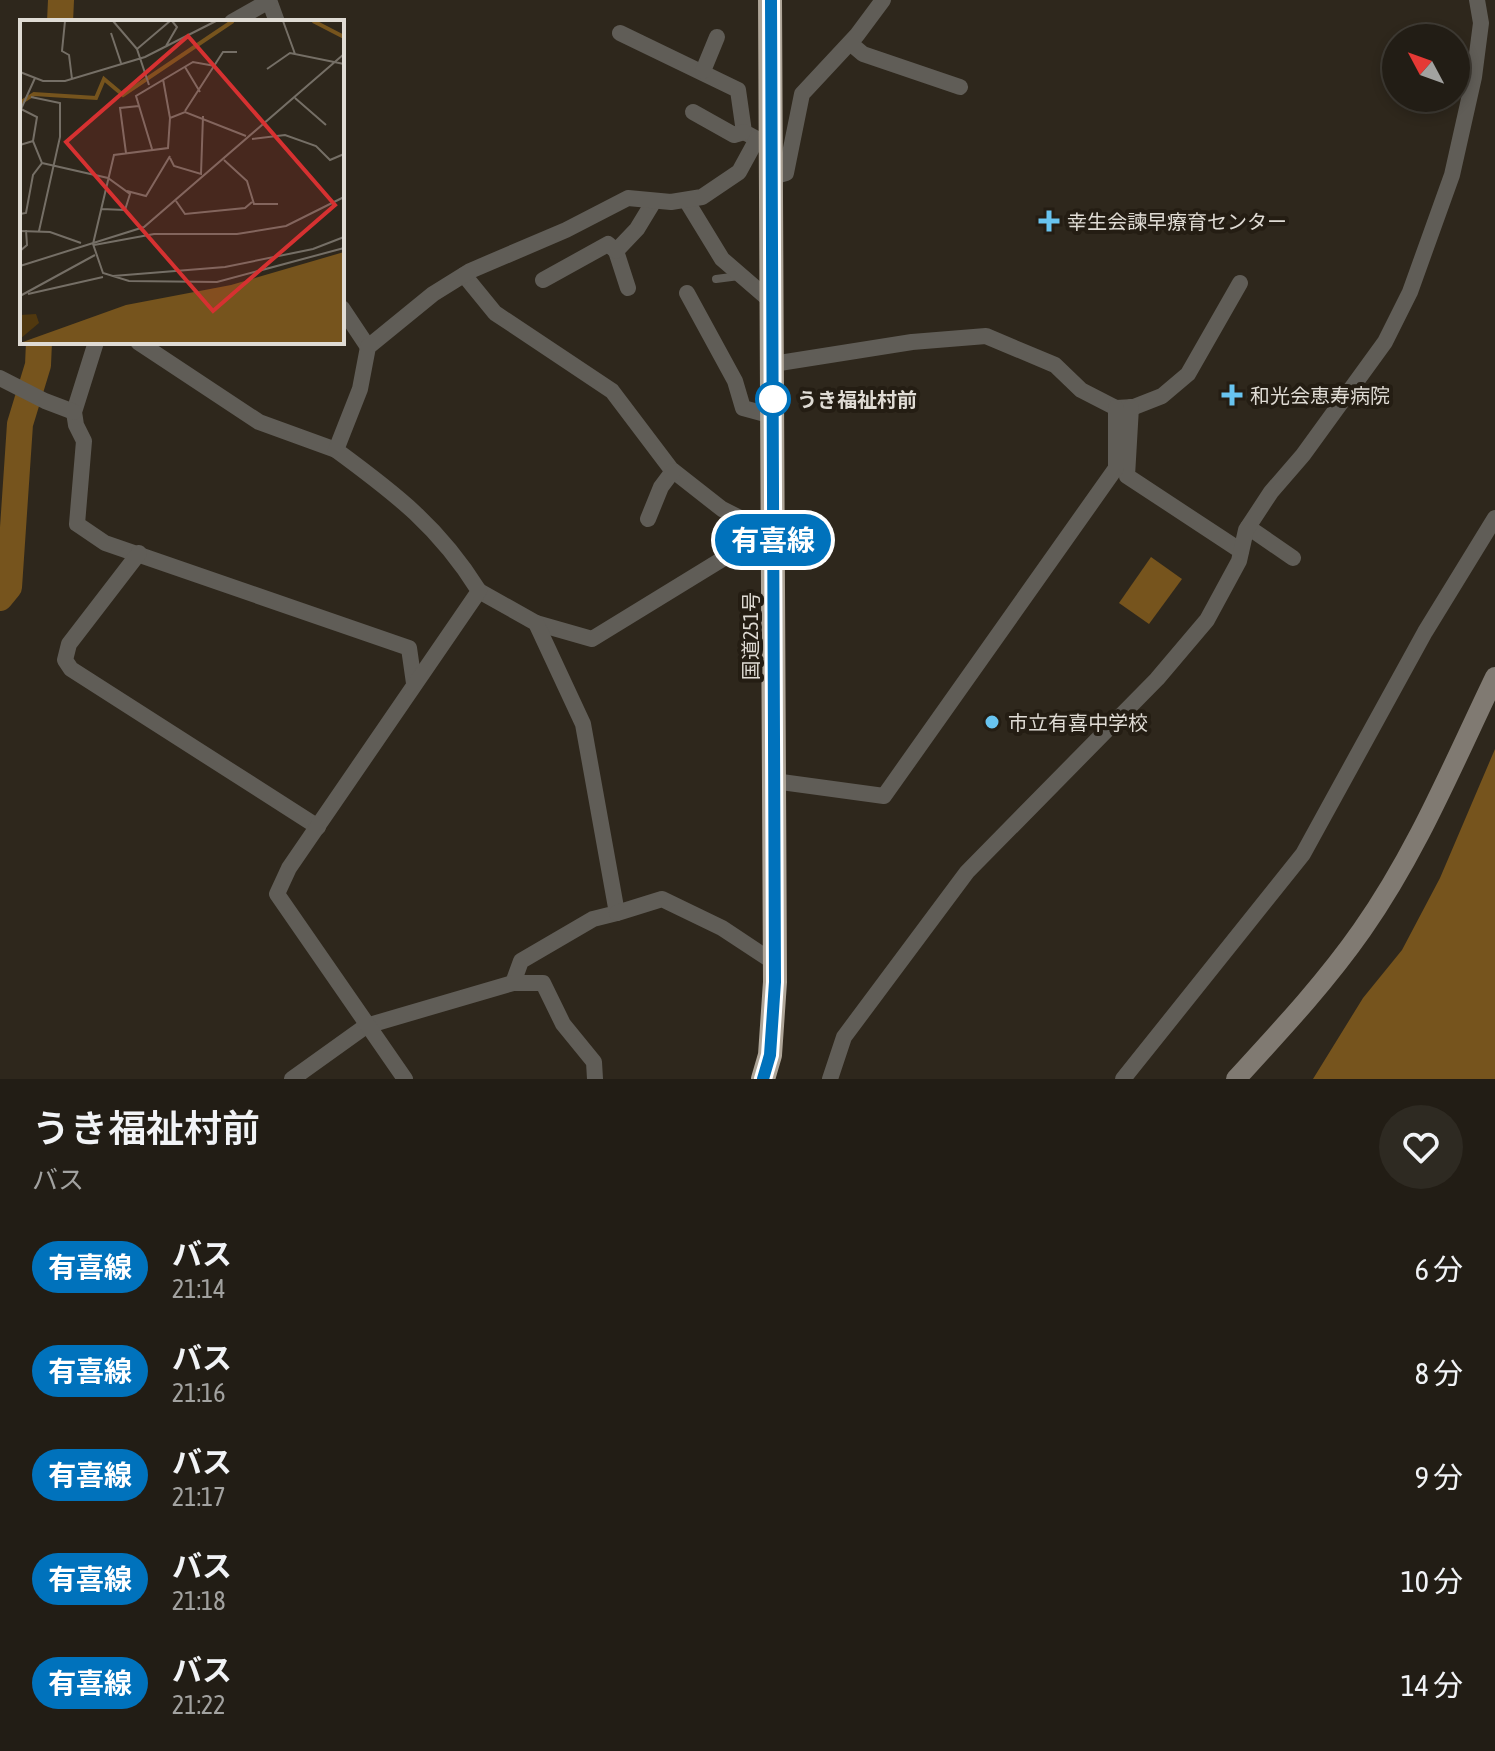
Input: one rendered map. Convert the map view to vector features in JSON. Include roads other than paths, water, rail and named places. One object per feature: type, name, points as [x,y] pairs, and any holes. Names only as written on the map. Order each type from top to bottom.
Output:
[{"type":"highway","name":"国道251号","points":[[763,1079],[770,1055],[775,963],[772,177],[758,137],[770,0]]},
{"type":"street","points":[[235,20],[269,0],[276,20]]},
{"type":"street","points":[[772,177],[786,173],[802,94],[850,43],[883,0]]},
{"type":"street","points":[[830,1079],[844,1037],[931,917],[1022,813],[1157,679],[1207,620],[1241,551],[1248,527],[1385,342],[1410,292],[1452,175],[1464,129],[1481,23],[1477,0]]},
{"type":"street","points":[[620,33],[738,90],[758,137]]},
{"type":"street","points":[[703,71],[717,37]]},
{"type":"street","points":[[850,43],[863,54],[960,87]]},
{"type":"street","points":[[693,112],[734,135],[758,137]]},
{"type":"street","points":[[336,450],[360,389],[368,347],[464,275],[495,258],[566,230],[628,198],[654,201],[702,197],[739,172],[758,137]]},
{"type":"street","points":[[686,200],[722,259],[773,303]]},
{"type":"street","points":[[616,251],[637,229],[654,201]]},
{"type":"street","points":[[543,280],[608,244],[616,251],[628,288]]},
{"type":"street","points":[[141,344],[259,422],[336,450],[409,503],[463,565],[479,591],[536,623],[592,639],[747,544],[752,536],[748,522],[722,509],[673,471],[612,391],[495,313],[464,275]]},
{"type":"street","points":[[773,364],[912,342],[986,336],[1055,365],[1081,390],[1124,408],[1162,396],[1188,374],[1240,283]]},
{"type":"street","points":[[687,293],[735,381],[743,408],[773,416]]},
{"type":"street","points":[[344,311],[368,347]]},
{"type":"street","points":[[95,344],[74,412],[84,441],[77,524],[105,543],[409,648],[414,683]]},
{"type":"street","points":[[0,378],[74,412]]},
{"type":"street","points":[[1124,408],[1127,476],[1241,551]]},
{"type":"street","points":[[774,781],[884,796],[1116,468],[1124,408]]},
{"type":"street","points":[[648,519],[661,487],[673,471]]},
{"type":"street","points":[[1123,1079],[1303,854],[1425,632],[1495,518]]},
{"type":"street","points":[[1248,527],[1293,558]]},
{"type":"street","points":[[139,553],[69,644],[65,660],[71,669],[318,827]]},
{"type":"street","points":[[405,1079],[277,894],[289,868],[479,591]]},
{"type":"street","points":[[536,623],[583,724],[617,913]]},
{"type":"street","points":[[1236,1079],[1323,981],[1362,930],[1400,870],[1495,677]]},
{"type":"street","points":[[513,983],[521,961],[593,919],[662,899],[722,928],[775,963]]},
{"type":"street","points":[[292,1079],[366,1026],[513,983],[543,983],[563,1024],[594,1062],[595,1079]]},
{"type":"lane","points":[[716,279],[740,276]]},
{"type":"waterway","points":[[60,20],[61,0]]},
{"type":"waterway","points":[[0,598],[9,587],[20,424],[38,365],[39,344]]},
{"type":"place","name":"幸生会諫早療育センター","points":[[1049,221]]},
{"type":"place","name":"和光会恵寿病院","points":[[1232,395]]},
{"type":"place","name":"うき福祉村前","points":[[773,399]]},
{"type":"place","name":"市立有喜中学校","points":[[992,722]]}]
